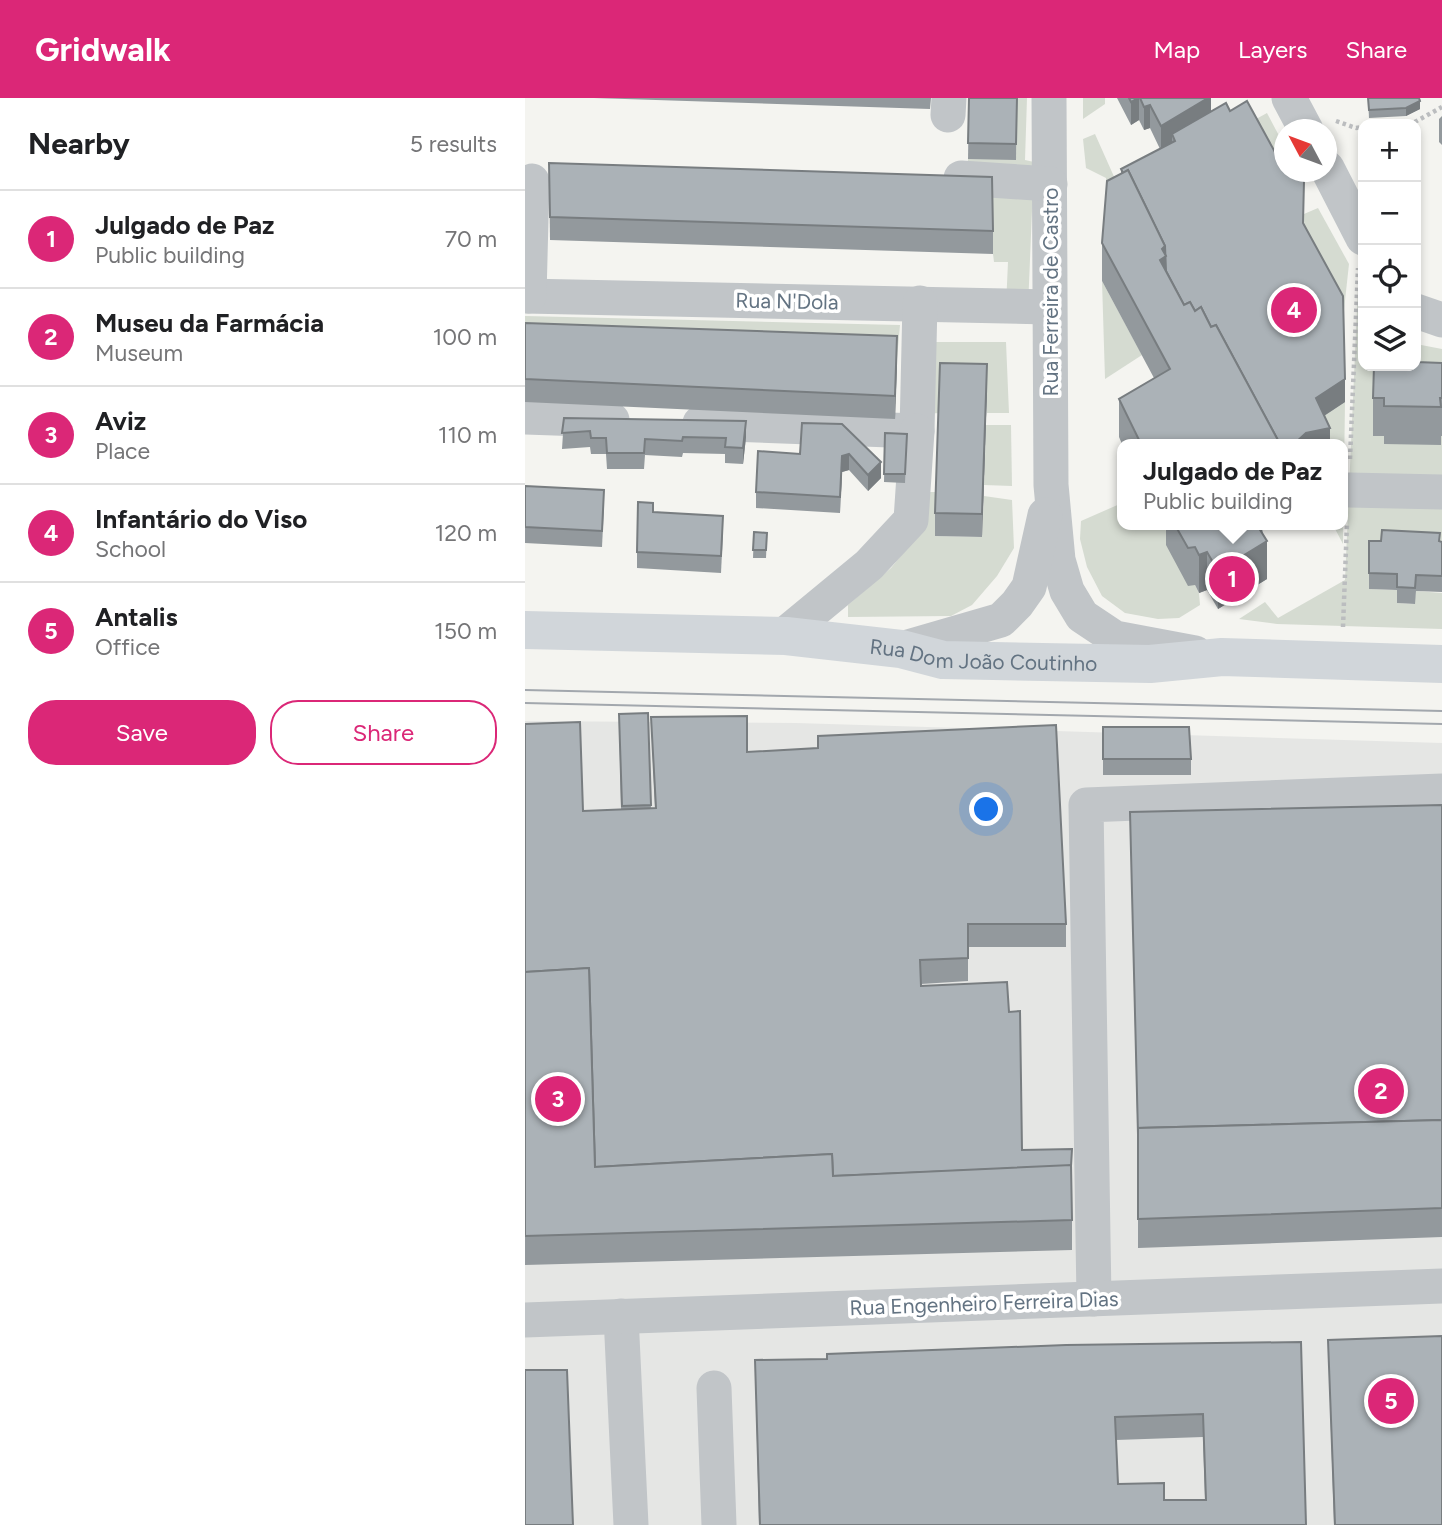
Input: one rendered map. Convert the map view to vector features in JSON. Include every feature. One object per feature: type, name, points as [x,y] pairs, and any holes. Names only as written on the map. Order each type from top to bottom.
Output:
[{"type":"main road","name":"Rua Dom João Coutinho","points":[[525,630],[783,636],[901,649],[943,660],[1150,664],[1222,657],[1442,664]]},
{"type":"street","name":"Rua Ferreira de Castro","points":[[1049,98],[1051,485],[1058,559],[1067,591],[1082,616],[1115,638],[1222,657]]},
{"type":"street","points":[[961,178],[1050,184]]},
{"type":"street","points":[[527,296],[532,181]]},
{"type":"street","points":[[1334,182],[1358,227]]},
{"type":"street","name":"Rua N'Dola","points":[[527,296],[1049,307]]},
{"type":"street","points":[[783,636],[870,565],[911,520],[917,431],[920,303]]},
{"type":"street","points":[[1421,313],[1442,320]]},
{"type":"street","points":[[525,417],[917,431]]},
{"type":"street","name":"Rua Ferreira de Castro","points":[[901,649],[1001,620],[1017,604],[1028,587],[1051,485]]},
{"type":"street","points":[[1349,490],[1442,492]]},
{"type":"street","points":[[1094,1299],[1086,804],[1442,791]]},
{"type":"street","name":"Rua Engenheiro Ferreira Dias","points":[[525,1320],[1442,1286]]},
{"type":"street","points":[[621,1316],[631,1525]]},
{"type":"street","points":[[714,1388],[719,1525]]},
{"type":"path","points":[[1420,119],[1442,107]]},
{"type":"path","points":[[1348,514],[1358,274]]},
{"type":"path","points":[[1342,660],[1347,530]]},
{"type":"shaded area","points":[[1017,98],[1027,98],[1025,160],[1034,162],[1028,308],[1006,306],[1008,262],[994,262],[993,254],[967,200],[968,159],[1016,159]]},
{"type":"shaded area","points":[[1083,98],[1105,98],[1105,104],[1083,119]]},
{"type":"shaded area","points":[[1267,113],[1274,126],[1274,158],[1247,124]]},
{"type":"shaded area","points":[[1095,134],[1128,208],[1107,219],[1106,178],[1086,168],[1083,139]]},
{"type":"shaded area","points":[[1318,208],[1349,264],[1343,319],[1303,246],[1304,214]]},
{"type":"shaded area","points":[[1102,281],[1142,355],[1105,379]]},
{"type":"shaded area","points":[[1358,286],[1358,371],[1421,371],[1421,345],[1442,349],[1442,401],[1373,435],[1442,436],[1442,558],[1369,557],[1370,589],[1397,590],[1397,603],[1414,604],[1416,591],[1442,593],[1442,629],[1277,624],[1239,619],[1265,602],[1278,618],[1345,580]]},
{"type":"shaded area","points":[[525,316],[900,325],[897,359],[525,346]]},
{"type":"shaded area","points":[[930,342],[1006,342],[1009,413],[987,413],[987,387],[939,413],[926,414]]},
{"type":"shaded area","points":[[1345,402],[1344,439],[1324,439],[1316,421]]},
{"type":"shaded area","points":[[986,425],[1011,425],[1012,486],[984,485]]},
{"type":"shaded area","points":[[924,492],[936,492],[935,536],[982,537],[984,496],[1012,500],[1014,548],[997,576],[972,605],[951,616],[848,617],[848,605],[891,568],[912,542]]},
{"type":"shaded area","points":[[1117,505],[1117,530],[1166,530],[1199,593],[1200,605],[1179,618],[1158,619],[1125,613],[1102,596],[1087,567],[1080,539],[1081,521]]},
{"type":"shaded area","points":[[1336,530],[1343,530],[1343,544]]},
{"type":"shaded area","points":[[525,721],[796,723],[1442,743],[1442,1525],[525,1525]]},
{"type":"building","points":[[969,98],[1017,98],[1016,144],[968,143]]},
{"type":"building","points":[[1140,98],[1208,98],[1161,126],[1150,105],[1144,107]]},
{"type":"building","points":[[1368,98],[1419,98],[1420,101],[1406,108],[1369,110]]},
{"type":"building","points":[[1247,101],[1274,150],[1274,182],[1304,182],[1303,223],[1343,296],[1345,379],[1316,398],[1330,428],[1306,433],[1299,439],[1277,439],[1216,325],[1211,327],[1201,307],[1195,311],[1190,302],[1184,305],[1166,271],[1165,246],[1128,170],[1123,173],[1121,169],[1175,141],[1172,134],[1226,103],[1230,111]]},
{"type":"building","points":[[549,163],[992,177],[993,231],[550,217]]},
{"type":"building","points":[[1128,170],[1165,246],[1162,249],[1166,256],[1160,260],[1184,305],[1190,302],[1195,311],[1201,307],[1211,327],[1216,325],[1277,439],[1139,439],[1119,399],[1170,369],[1102,243],[1107,181]]},
{"type":"building","points":[[525,323],[897,336],[895,396],[525,379]]},
{"type":"building","points":[[1421,362],[1442,363],[1441,407],[1384,406],[1384,398],[1373,398],[1374,371],[1421,371]]},
{"type":"building","points":[[940,363],[987,364],[982,514],[935,513]]},
{"type":"building","points":[[564,418],[746,421],[743,448],[725,447],[726,438],[683,437],[682,441],[645,439],[644,453],[607,453],[606,438],[591,438],[590,431],[562,433]]},
{"type":"building","points":[[802,423],[842,424],[881,462],[868,475],[849,454],[842,456],[840,497],[756,492],[758,451],[800,454]]},
{"type":"building","points":[[885,433],[907,434],[905,474],[884,474]]},
{"type":"building","points":[[525,486],[604,490],[602,531],[525,527]]},
{"type":"building","points":[[638,502],[653,503],[653,512],[723,516],[721,556],[637,552]]},
{"type":"building","points":[[1178,530],[1260,530],[1267,541],[1218,571],[1207,552],[1199,555],[1195,547],[1188,548]]},
{"type":"building","points":[[1382,530],[1440,533],[1442,576],[1416,575],[1415,588],[1397,587],[1397,574],[1369,573],[1369,541],[1381,541]]},
{"type":"building","points":[[754,532],[767,533],[766,550],[753,550]]},
{"type":"building","points":[[648,713],[651,805],[622,806],[619,714]]},
{"type":"building","points":[[747,716],[747,752],[818,748],[818,736],[1056,725],[1066,924],[968,924],[968,958],[920,960],[921,986],[1007,982],[1009,1012],[1020,1011],[1022,1150],[1072,1149],[1071,1166],[833,1176],[832,1154],[595,1167],[589,968],[525,972],[525,724],[580,722],[583,811],[656,808],[651,717]]},
{"type":"building","points":[[1103,727],[1189,727],[1191,759],[1103,759]]},
{"type":"building","points":[[1442,805],[1442,1120],[1138,1128],[1138,1134],[1130,812]]},
{"type":"building","points":[[589,968],[595,1167],[832,1154],[833,1176],[1071,1165],[1072,1220],[525,1236],[525,972]]},
{"type":"building","points":[[1442,1120],[1442,1208],[1138,1219],[1138,1128]]},
{"type":"building","points":[[1442,1336],[1442,1525],[1335,1525],[1328,1340]]},
{"type":"building","points":[[1301,1342],[1306,1525],[760,1525],[755,1360],[827,1359],[827,1354],[1066,1345]],"holes":[[[1203,1414],[1206,1500],[1164,1500],[1164,1483],[1118,1484],[1115,1417]]]},
{"type":"building","points":[[525,1370],[567,1370],[573,1525],[525,1525]]},
{"type":"tram line","points":[[525,690],[1442,711]]},
{"type":"tram line","points":[[525,703],[1442,724]]},
{"type":"place","name":"Infantário do Viso","points":[[1294,310]]},
{"type":"place","name":"Julgado de Paz","points":[[1232,579]]},
{"type":"place","name":"Museu da Farmácia","points":[[1381,1091]]},
{"type":"place","name":"Aviz","points":[[558,1099]]},
{"type":"place","name":"Antalis","points":[[1391,1401]]}]
